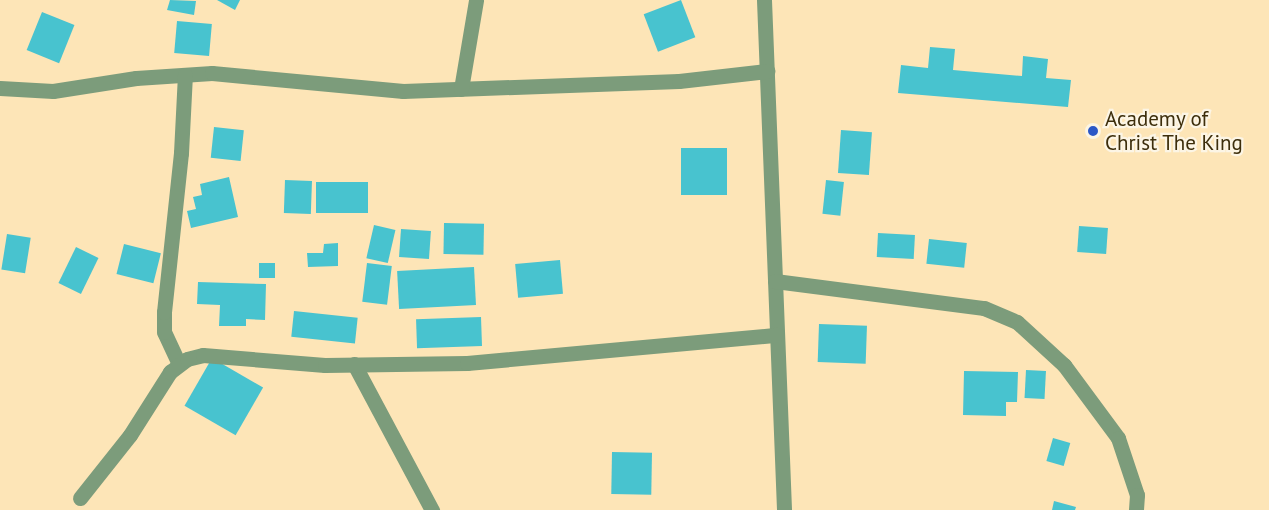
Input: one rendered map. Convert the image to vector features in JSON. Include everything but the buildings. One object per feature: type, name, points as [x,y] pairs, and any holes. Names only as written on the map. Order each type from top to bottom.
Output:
[{"type":"street","points":[[461,89],[476,0]]},
{"type":"street","points":[[764,0],[784,510]]},
{"type":"street","points":[[0,87],[53,91],[185,75],[272,77],[403,91],[679,81],[767,71]]},
{"type":"street","points":[[179,364],[164,332],[164,312],[181,153],[185,75]]},
{"type":"street","points":[[775,281],[984,308],[1017,322],[1064,365],[1118,438],[1137,495],[1136,510]]},
{"type":"street","points":[[80,498],[179,364],[203,355],[354,364],[467,363],[777,335]]},
{"type":"street","points":[[354,364],[432,510]]},
{"type":"place","name":"Academy of Christ The King","points":[[1093,131]]}]
